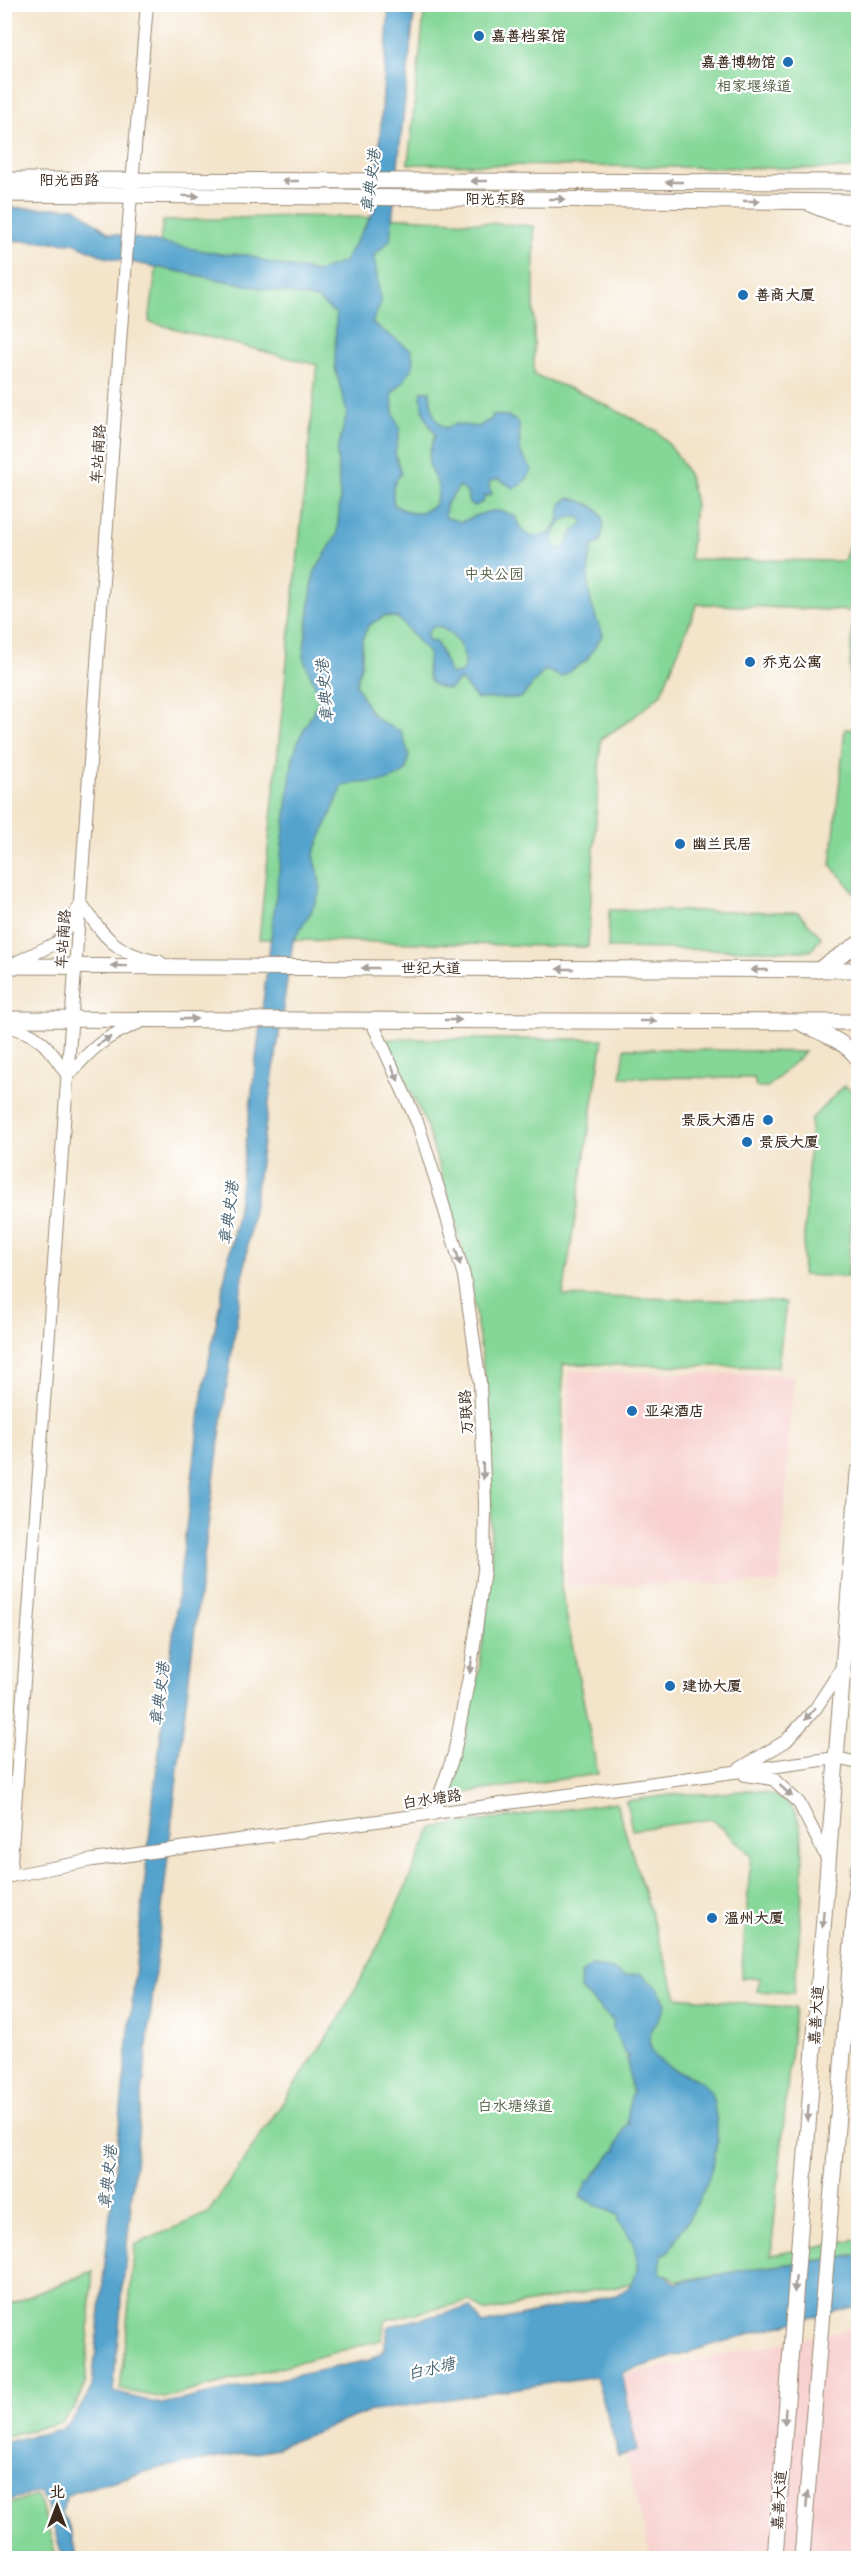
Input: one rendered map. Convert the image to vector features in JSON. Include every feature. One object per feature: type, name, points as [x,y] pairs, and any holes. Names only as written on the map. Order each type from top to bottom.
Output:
[{"type":"main road","name":"阳光西路","points":[[4,180],[133,188]]},
{"type":"main road","name":"阳光东路","points":[[133,188],[348,181],[853,180]]},
{"type":"main road","name":"阳光西路","points":[[4,194],[133,188]]},
{"type":"main road","name":"阳光东路","points":[[133,188],[350,197],[858,202]]},
{"type":"main road","points":[[804,201],[838,215],[858,217]]},
{"type":"main road","points":[[818,970],[858,944]]},
{"type":"main road","name":"世纪大道","points":[[7,966],[858,970]]},
{"type":"main road","points":[[4,1019],[858,1022]]},
{"type":"main road","points":[[796,1022],[835,1038],[858,1059]]},
{"type":"main road","name":"嘉善大道","points":[[775,2559],[858,1472]]},
{"type":"main road","name":"嘉善大道","points":[[802,2559],[858,1869]]},
{"type":"street","name":"车站南路","points":[[7,1876],[81,903],[128,232],[147,4]]},
{"type":"street","points":[[7,966],[58,942],[81,903],[106,938],[123,951],[144,959],[192,967]]},
{"type":"street","points":[[4,1026],[30,1032],[50,1050],[68,1076],[91,1048],[127,1028],[150,1019]]},
{"type":"street","name":"万联路","points":[[371,1020],[418,1124],[438,1187],[464,1276],[480,1383],[485,1503],[484,1570],[471,1667],[454,1754],[433,1814]]},
{"type":"street","points":[[732,1773],[786,1741],[816,1708],[843,1666]]},
{"type":"street","name":"白水塘路","points":[[7,1876],[93,1860],[836,1758],[858,1763]]},
{"type":"street","points":[[732,1773],[772,1779],[799,1803],[828,1860]]},
{"type":"shaded area","points":[[569,1371],[793,1375],[780,1583],[567,1585]]},
{"type":"shaded area","points":[[858,2327],[858,2558],[651,2558],[607,2379]]},
{"type":"green space","name":"相家堰绿道","points":[[425,5],[858,5],[858,167],[846,169],[408,164]]},
{"type":"green space","name":"中央公园","points":[[288,216],[406,218],[534,226],[534,375],[582,393],[657,431],[676,453],[689,476],[695,504],[690,559],[844,561],[849,546],[858,546],[858,689],[849,688],[853,611],[697,604],[661,694],[633,718],[601,739],[588,947],[259,939],[317,365],[149,322],[163,221]]},
{"type":"green space","points":[[845,729],[858,730],[858,897],[831,865]]},
{"type":"green space","points":[[609,910],[798,912],[821,937],[811,951],[608,948]]},
{"type":"green space","points":[[386,1039],[603,1039],[563,1296],[786,1302],[778,1367],[563,1364],[561,1588],[598,1774],[448,1795],[461,1758],[479,1671],[491,1572],[486,1384],[469,1274],[445,1186],[425,1122]]},
{"type":"green space","points":[[625,1048],[805,1052],[768,1087],[756,1087],[754,1078],[621,1077]]},
{"type":"green space","points":[[844,1086],[858,1094],[858,1133],[847,1277],[802,1275],[811,1119]]},
{"type":"green space","points":[[749,1790],[769,1794],[787,1803],[796,1814],[800,1828],[803,1873],[794,1993],[757,1991],[760,1978],[741,1978],[751,1855],[712,1819],[632,1830],[626,1801],[678,1794],[712,1794]]},
{"type":"green space","name":"白水塘绿道","points":[[616,1802],[677,1997],[795,2008],[771,2255],[858,2239],[858,2255],[678,2281],[668,2276],[484,2312],[471,2301],[386,2320],[381,2340],[164,2398],[120,2390],[135,2245],[208,2213],[338,2021],[380,1943],[432,1828]]},
{"type":"green space","points":[[93,2271],[85,2385],[74,2409],[59,2423],[5,2436],[5,2306]]},
{"type":"green space","points":[[36,2496],[40,2502],[57,2558],[5,2558],[5,2505]]},
{"type":"water","points":[[389,5],[415,5],[390,240],[374,256],[381,303],[372,323],[411,350],[414,363],[404,381],[392,393],[393,412],[400,429],[395,454],[401,473],[393,488],[394,505],[410,513],[418,513],[435,505],[438,485],[430,470],[429,453],[435,434],[424,413],[422,391],[430,391],[437,421],[445,428],[457,424],[478,427],[493,418],[492,415],[508,416],[519,423],[520,451],[532,470],[523,483],[517,487],[513,488],[499,479],[490,481],[489,487],[492,493],[489,496],[485,495],[483,502],[475,506],[469,504],[467,493],[460,486],[446,504],[445,517],[461,522],[488,512],[501,511],[515,516],[524,532],[539,536],[552,532],[558,521],[561,504],[569,498],[594,507],[602,518],[603,525],[599,544],[593,545],[588,580],[594,612],[603,634],[586,661],[561,677],[545,670],[521,698],[477,699],[460,679],[450,689],[436,686],[429,679],[427,668],[429,654],[398,618],[384,616],[368,626],[362,640],[362,661],[356,684],[372,714],[383,723],[401,731],[409,755],[406,771],[389,780],[343,786],[314,853],[321,889],[311,912],[293,941],[234,1335],[193,1641],[150,2016],[113,2392],[161,2404],[369,2360],[383,2351],[389,2326],[470,2307],[482,2324],[616,2295],[626,2289],[633,2281],[637,2260],[631,2239],[618,2221],[620,2216],[580,2197],[588,2180],[593,2179],[593,2176],[614,2151],[617,2151],[616,2148],[626,2125],[629,2124],[627,2121],[631,2095],[634,2092],[631,2090],[627,2058],[629,2056],[625,2054],[612,2027],[614,2022],[580,1989],[581,1974],[592,1966],[608,1968],[625,1976],[641,1974],[658,1988],[666,2004],[652,2029],[649,2041],[651,2048],[663,2063],[698,2080],[711,2093],[713,2100],[717,2143],[710,2174],[697,2203],[673,2245],[662,2255],[660,2272],[675,2283],[749,2269],[858,2256],[858,2306],[739,2337],[622,2373],[637,2451],[619,2456],[596,2376],[367,2412],[273,2449],[159,2468],[75,2492],[67,2496],[60,2514],[67,2520],[78,2558],[63,2558],[46,2503],[40,2492],[5,2501],[5,2442],[62,2429],[76,2415],[92,2387],[154,1792],[202,1396],[237,1214],[293,757],[299,739],[320,698],[303,657],[314,573],[337,535],[340,499],[337,452],[347,413],[335,367],[336,314],[317,299],[105,257],[74,243],[5,240],[5,208],[76,208],[109,233],[220,254],[249,255],[269,263],[317,272],[344,262],[375,209]],"holes":[[[570,517],[579,517],[584,522],[571,534],[566,546],[558,550],[553,544],[555,531]],[[439,626],[451,634],[460,646],[464,658],[462,672],[452,675],[436,642],[428,641],[427,634],[431,628]]]},
{"type":"place","name":"嘉善档案馆","points":[[479,36]]},
{"type":"place","name":"嘉善博物馆","points":[[788,62]]},
{"type":"place","name":"善商大厦","points":[[743,295]]},
{"type":"place","name":"乔克公寓","points":[[750,662]]},
{"type":"place","name":"幽兰民居","points":[[680,844]]},
{"type":"place","name":"景辰大酒店","points":[[768,1120]]},
{"type":"place","name":"景辰大厦","points":[[747,1142]]},
{"type":"place","name":"亚朵酒店","points":[[632,1411]]},
{"type":"place","name":"建协大厦","points":[[670,1686]]},
{"type":"place","name":"温州大厦","points":[[712,1918]]},
{"type":"water label","name":"章典史港","points":[[370,181]]},
{"type":"water label","name":"章典史港","points":[[324,691]]},
{"type":"water label","name":"章典史港","points":[[228,1213]]},
{"type":"water label","name":"章典史港","points":[[159,1694]]},
{"type":"water label","name":"章典史港","points":[[107,2177]]},
{"type":"water label","name":"白水塘","points":[[431,2368]]}]
